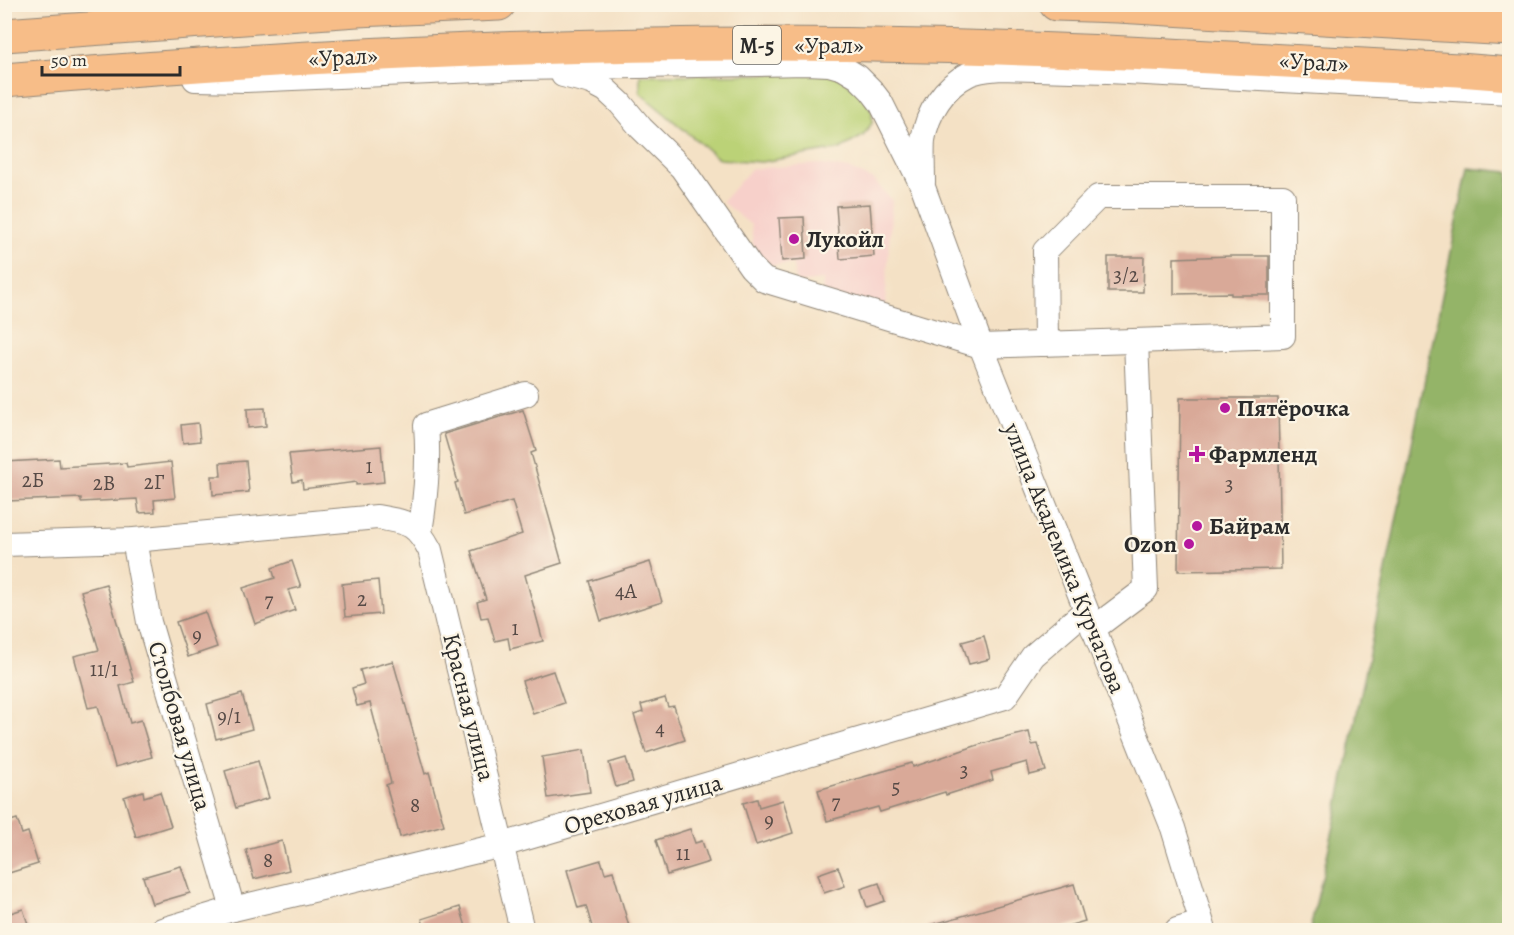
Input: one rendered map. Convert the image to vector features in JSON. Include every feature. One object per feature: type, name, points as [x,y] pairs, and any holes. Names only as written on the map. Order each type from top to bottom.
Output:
[{"type":"highway","name":"«Урал»","points":[[4,35],[357,10],[499,4]]},
{"type":"highway","name":"«Урал»","points":[[1056,4],[1509,29]]},
{"type":"highway","name":"«Урал»","points":[[4,80],[362,55],[586,47],[764,45],[923,46],[1108,52],[1509,74]]},
{"type":"street","points":[[65,75],[246,80],[520,68],[829,64],[843,68],[858,77],[881,103],[923,187]]},
{"type":"street","points":[[520,68],[568,76],[591,82],[606,90],[682,168],[751,267],[764,280],[981,346],[1046,344],[1283,336],[1283,197],[1098,197],[1045,251],[1046,344]]},
{"type":"street","points":[[923,187],[923,139],[936,104],[947,89],[959,80],[971,73],[984,70],[1001,68],[1120,72],[1509,92]]},
{"type":"street","name":"улица Академика Курчатова","points":[[923,187],[981,346],[1173,828],[1202,927]]},
{"type":"street","name":"Ореховая улица","points":[[162,930],[233,909],[502,845],[1005,697],[1033,656],[1089,620],[1146,589],[1136,341]]},
{"type":"street","points":[[4,544],[134,540],[377,517],[404,522],[420,532],[427,484],[426,425],[526,394]]},
{"type":"street","name":"Красная улица","points":[[420,532],[430,550],[522,930]]},
{"type":"street","name":"Столбовая улица","points":[[134,540],[149,622],[233,909]]},
{"type":"street","points":[[1177,930],[1202,927]]},
{"type":"shaded area","points":[[817,164],[850,169],[874,180],[892,201],[885,306],[822,299],[823,280],[796,283],[793,264],[755,266],[751,225],[722,202],[751,169]]},
{"type":"green space","points":[[836,74],[863,95],[872,112],[872,123],[863,136],[840,149],[761,162],[719,159],[640,93],[640,75]]},
{"type":"green space","points":[[1468,168],[1509,172],[1509,930],[1314,930],[1310,929],[1334,826]]},
{"type":"building","points":[[870,204],[874,256],[840,259],[836,206]]},
{"type":"building","points":[[804,217],[806,259],[782,261],[779,218]]},
{"type":"building","points":[[1269,256],[1269,295],[1174,294],[1174,258]]},
{"type":"building","points":[[1108,257],[1144,257],[1143,292],[1108,292]]},
{"type":"building","points":[[1180,398],[1278,398],[1281,569],[1178,571]]},
{"type":"building","points":[[265,408],[266,426],[248,428],[247,409]]},
{"type":"building","points":[[523,410],[536,451],[531,453],[562,563],[525,575],[543,641],[510,649],[508,638],[495,641],[488,617],[481,618],[477,602],[486,599],[471,551],[522,534],[512,501],[464,515],[455,483],[458,482],[444,434]]},
{"type":"building","points":[[198,423],[200,441],[183,443],[181,425]]},
{"type":"building","points":[[381,446],[384,482],[356,485],[356,482],[303,489],[302,480],[293,482],[289,454]]},
{"type":"building","points":[[59,459],[60,467],[126,463],[127,467],[171,462],[175,498],[154,500],[155,512],[139,513],[137,499],[81,502],[81,498],[7,501],[5,462]]},
{"type":"building","points":[[246,461],[249,492],[213,495],[212,476],[221,476],[220,463]]},
{"type":"building","points":[[292,561],[301,587],[288,590],[295,610],[255,624],[243,588],[275,578],[272,568]]},
{"type":"building","points":[[650,562],[662,602],[601,621],[589,581]]},
{"type":"building","points":[[378,580],[381,614],[345,617],[342,584]]},
{"type":"building","points":[[106,584],[134,682],[120,686],[130,723],[141,720],[152,757],[115,767],[98,706],[88,708],[74,656],[99,650],[81,591]]},
{"type":"building","points":[[205,612],[217,647],[188,657],[176,622]]},
{"type":"building","points":[[984,636],[990,659],[969,664],[962,642]]},
{"type":"building","points":[[393,661],[425,774],[429,772],[444,825],[400,837],[386,785],[391,783],[370,703],[357,706],[352,688],[364,684],[360,670]]},
{"type":"building","points":[[553,671],[564,703],[533,714],[522,681]]},
{"type":"building","points":[[242,694],[252,729],[216,739],[207,704]]},
{"type":"building","points":[[665,698],[668,707],[674,706],[685,740],[646,753],[634,715],[643,712],[641,705]]},
{"type":"building","points":[[1029,732],[1032,745],[1038,744],[1046,771],[1030,775],[1027,762],[991,772],[993,780],[946,795],[945,792],[880,812],[878,807],[827,821],[818,790],[912,763],[913,767],[981,744]]},
{"type":"building","points":[[584,750],[590,792],[548,798],[542,757]]},
{"type":"building","points":[[626,758],[633,782],[616,787],[609,763]]},
{"type":"building","points":[[258,761],[269,798],[236,808],[225,771]]},
{"type":"building","points":[[143,791],[144,797],[160,792],[171,826],[136,837],[124,797]]},
{"type":"building","points":[[757,799],[759,807],[783,800],[793,833],[756,845],[743,803]]},
{"type":"building","points":[[17,819],[22,834],[28,832],[38,864],[9,873],[4,859],[4,823]]},
{"type":"building","points":[[690,829],[695,843],[702,841],[709,862],[667,875],[656,840]]},
{"type":"building","points":[[282,841],[289,870],[254,879],[246,850]]},
{"type":"building","points":[[601,860],[605,873],[613,871],[630,930],[593,930],[586,906],[578,908],[567,870]]},
{"type":"building","points":[[181,866],[190,893],[152,904],[143,877]]},
{"type":"building","points":[[838,867],[845,886],[824,893],[818,874]]},
{"type":"building","points":[[879,883],[885,901],[867,907],[861,889]]},
{"type":"building","points":[[1074,884],[1085,921],[1054,930],[927,930],[927,926]]},
{"type":"building","points":[[460,907],[467,930],[425,930],[422,919]]},
{"type":"building","points":[[23,909],[30,930],[4,930],[4,915]]},
{"type":"place","name":"Лукойл","points":[[794,239]]},
{"type":"place","name":"Пятёрочка","points":[[1225,408]]},
{"type":"place","name":"Фармленд","points":[[1197,454]]},
{"type":"place","name":"Байрам","points":[[1197,526]]},
{"type":"place","name":"Ozon","points":[[1189,544]]}]
